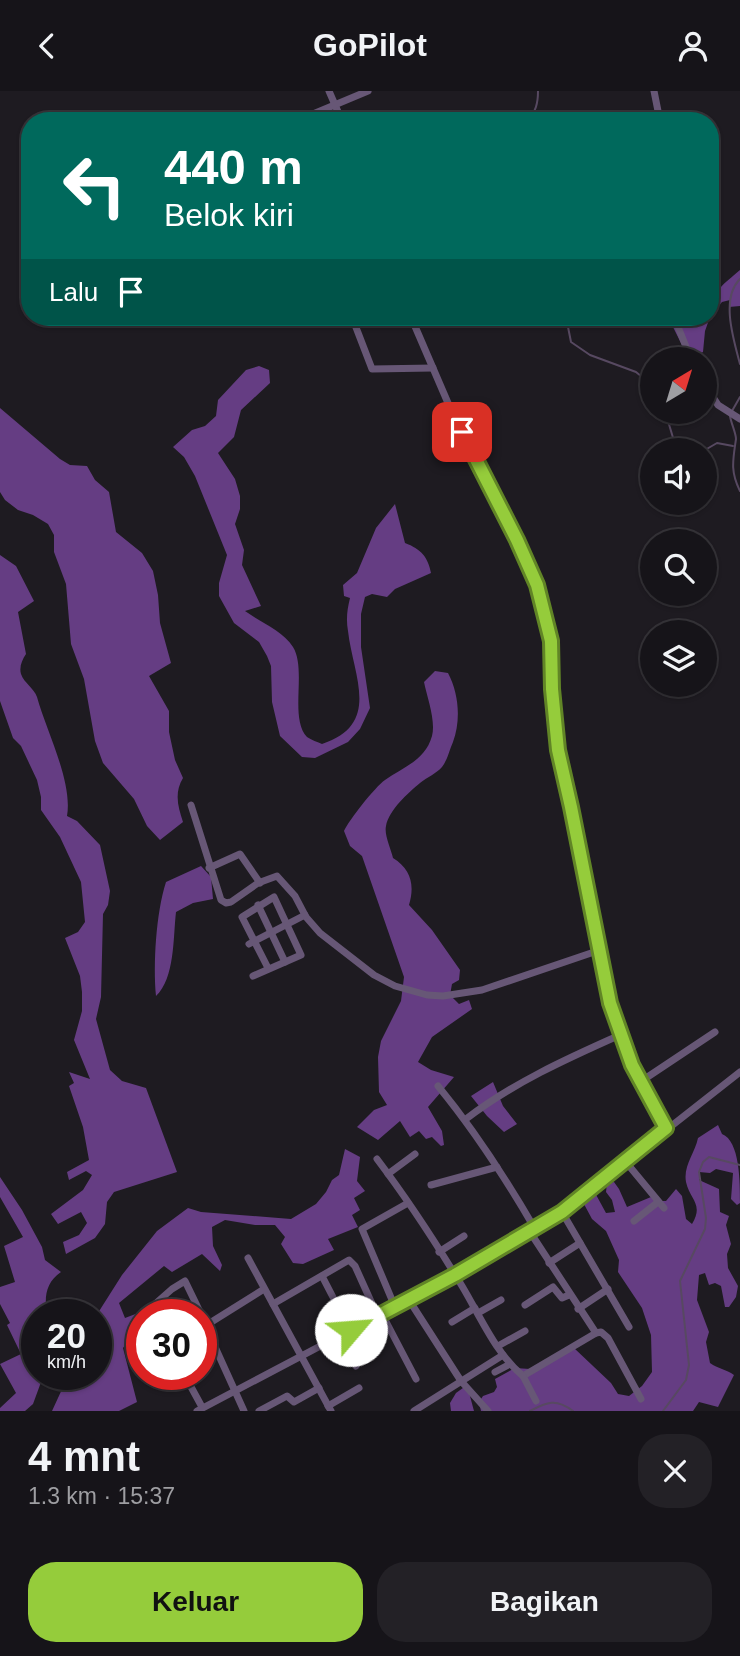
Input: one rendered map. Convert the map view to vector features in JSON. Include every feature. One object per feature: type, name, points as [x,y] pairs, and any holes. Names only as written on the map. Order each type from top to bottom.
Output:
[{"type":"street","points":[[329,91],[338,112]]},
{"type":"street","points":[[318,112],[368,91]]},
{"type":"street","points":[[654,91],[658,112]]},
{"type":"street","points":[[355,326],[372,369],[433,368]]},
{"type":"street","points":[[415,326],[451,410],[537,585],[551,641],[558,750],[610,1003],[640,1082],[666,1128]]},
{"type":"street","points":[[678,326],[686,347]]},
{"type":"street","points":[[718,405],[740,419]]},
{"type":"street","points":[[191,805],[209,868],[223,902],[231,902],[260,883],[277,876],[295,896],[305,915],[320,933],[374,975],[395,985],[427,995],[443,996],[482,990],[600,950]]},
{"type":"street","points":[[209,868],[240,854],[260,883]]},
{"type":"street","points":[[253,976],[301,955],[274,897],[242,917],[252,942],[268,968]]},
{"type":"street","points":[[258,905],[285,963]]},
{"type":"street","points":[[252,942],[305,915]]},
{"type":"street","points":[[640,1082],[715,1032]]},
{"type":"street","points":[[466,1119],[488,1102],[508,1093],[538,1072],[620,1035]]},
{"type":"street","points":[[191,1390],[200,1409],[455,1275],[562,1212],[740,1072]]},
{"type":"street","points":[[438,1086],[466,1119],[497,1167],[549,1263],[596,1333]]},
{"type":"street","points":[[388,1174],[415,1154]]},
{"type":"street","points":[[377,1159],[455,1275],[503,1355],[523,1376],[536,1401]]},
{"type":"street","points":[[625,1161],[664,1209]]},
{"type":"street","points":[[431,1185],[497,1167]]},
{"type":"street","points":[[634,1221],[658,1202]]},
{"type":"street","points":[[396,1307],[362,1229],[408,1203]]},
{"type":"street","points":[[562,1212],[629,1327]]},
{"type":"street","points":[[439,1252],[464,1237]]},
{"type":"street","points":[[549,1263],[580,1243]]},
{"type":"street","points":[[248,1258],[328,1409],[359,1388]]},
{"type":"street","points":[[273,1304],[345,1262],[352,1262],[416,1379]]},
{"type":"street","points":[[322,1276],[351,1330]]},
{"type":"street","points":[[161,1299],[185,1281],[195,1299]]},
{"type":"street","points":[[525,1305],[552,1287],[562,1298],[569,1294]]},
{"type":"street","points":[[217,1318],[264,1289]]},
{"type":"street","points":[[578,1308],[608,1289]]},
{"type":"street","points":[[408,1300],[461,1381],[488,1411]]},
{"type":"street","points":[[452,1322],[500,1300]]},
{"type":"street","points":[[498,1346],[525,1331]]},
{"type":"street","points":[[523,1376],[601,1332],[608,1338],[641,1399]]},
{"type":"street","points":[[342,1334],[356,1366]]},
{"type":"street","points":[[217,1352],[244,1411]]},
{"type":"street","points":[[414,1411],[424,1409],[461,1381],[503,1355]]},
{"type":"street","points":[[495,1372],[510,1364]]},
{"type":"street","points":[[259,1411],[287,1396],[294,1402],[318,1388]]},
{"type":"shaded area","points":[[740,270],[740,306],[729,307],[730,300],[719,306],[719,290]]},
{"type":"shaded area","points":[[672,326],[707,326],[703,347],[683,347]]},
{"type":"shaded area","points":[[259,366],[269,370],[270,383],[241,410],[234,437],[218,453],[235,479],[240,496],[240,509],[235,524],[244,550],[242,565],[261,606],[245,611],[277,631],[293,647],[299,668],[299,718],[307,737],[322,744],[341,735],[352,724],[358,711],[358,681],[347,623],[350,598],[344,596],[343,585],[357,573],[376,528],[395,504],[405,543],[423,554],[431,573],[395,589],[387,597],[372,594],[365,597],[361,614],[361,647],[370,708],[360,729],[348,742],[315,758],[302,757],[280,736],[272,702],[271,666],[259,642],[234,623],[219,596],[219,583],[227,555],[195,476],[184,457],[173,447],[192,430],[205,426],[216,416],[218,400],[246,370]]},
{"type":"shaded area","points":[[0,408],[60,459],[70,465],[87,466],[95,480],[109,492],[116,532],[142,553],[153,571],[160,623],[171,663],[149,676],[169,711],[169,732],[175,760],[183,778],[178,805],[183,822],[160,840],[147,826],[134,799],[103,763],[95,741],[84,679],[71,644],[66,584],[54,552],[54,535],[48,524],[18,510],[5,500],[0,492]]},
{"type":"shaded area","points":[[0,555],[16,566],[34,601],[18,612],[26,654],[21,664],[21,674],[36,694],[58,756],[66,788],[67,816],[77,821],[100,845],[110,891],[108,905],[103,914],[101,997],[96,1019],[110,1070],[122,1081],[146,1088],[177,1172],[114,1192],[107,1202],[105,1224],[95,1238],[66,1254],[63,1242],[79,1235],[87,1223],[81,1212],[58,1224],[51,1214],[83,1190],[92,1175],[86,1171],[69,1180],[67,1172],[89,1160],[83,1127],[69,1086],[74,1083],[69,1072],[90,1079],[74,1040],[82,1011],[82,992],[80,976],[65,938],[78,932],[85,922],[81,882],[60,837],[41,810],[37,780],[21,746],[13,738],[0,701]]},
{"type":"shaded area","points":[[435,671],[448,673],[455,690],[458,716],[456,734],[442,767],[400,802],[388,820],[386,830],[393,858],[404,867],[410,878],[412,891],[409,905],[432,930],[460,970],[459,980],[452,984],[450,995],[459,1004],[469,1000],[472,1009],[432,1037],[418,1062],[431,1070],[454,1077],[428,1107],[442,1131],[444,1145],[441,1146],[432,1137],[426,1139],[419,1131],[410,1137],[400,1121],[378,1140],[357,1127],[374,1110],[387,1105],[379,1092],[378,1057],[381,1041],[401,1001],[404,977],[362,856],[350,846],[344,831],[381,784],[413,762],[429,745],[433,723],[424,682]]},
{"type":"shaded area","points":[[201,866],[211,877],[213,899],[193,903],[176,912],[170,968],[167,979],[156,996],[156,939],[166,882]]},
{"type":"shaded area","points":[[493,1082],[503,1106],[517,1124],[504,1132],[471,1096]]},
{"type":"shaded area","points":[[718,1125],[736,1153],[740,1203],[737,1205],[731,1199],[733,1173],[716,1169],[710,1173],[699,1172],[699,1180],[719,1189],[720,1212],[729,1216],[726,1225],[731,1244],[727,1254],[728,1268],[738,1286],[736,1297],[729,1307],[725,1307],[721,1286],[715,1283],[709,1285],[705,1273],[699,1275],[697,1300],[709,1332],[706,1342],[710,1363],[734,1375],[718,1407],[699,1402],[693,1411],[481,1411],[479,1402],[483,1396],[494,1392],[497,1387],[495,1379],[515,1368],[530,1369],[574,1348],[611,1383],[618,1394],[629,1396],[642,1386],[652,1372],[651,1335],[642,1308],[618,1272],[619,1260],[606,1231],[592,1219],[578,1193],[584,1190],[594,1191],[606,1213],[615,1212],[612,1200],[606,1192],[607,1183],[614,1182],[627,1207],[651,1197],[657,1201],[666,1201],[676,1189],[682,1196],[686,1219],[692,1224],[697,1212],[686,1182],[686,1170],[698,1138]]},
{"type":"shaded area","points":[[345,1149],[360,1157],[357,1181],[365,1191],[354,1198],[360,1210],[352,1215],[358,1227],[328,1239],[334,1250],[303,1264],[293,1263],[281,1244],[285,1237],[275,1225],[225,1220],[212,1227],[213,1246],[222,1265],[220,1271],[202,1254],[172,1272],[164,1266],[119,1303],[126,1318],[126,1344],[123,1348],[126,1360],[126,1390],[134,1390],[137,1402],[119,1411],[52,1411],[62,1390],[112,1390],[112,1299],[107,1299],[157,1231],[188,1208],[201,1212],[291,1219],[316,1204],[332,1180],[339,1175]]},
{"type":"shaded area","points":[[0,1177],[22,1210],[42,1247],[45,1260],[61,1272],[52,1280],[46,1299],[21,1299],[21,1354],[0,1304],[0,1287],[15,1282],[4,1246],[23,1237],[0,1197]]},
{"type":"shaded area","points":[[21,1354],[21,1390],[38,1390],[33,1404],[25,1411],[0,1411],[16,1393],[0,1364]]},
{"type":"shaded area","points":[[467,1385],[474,1411],[451,1411],[450,1403],[456,1393]]},
{"type":"waterway","points":[[534,112],[538,91]]},
{"type":"waterway","points":[[740,279],[734,287],[730,308],[732,332],[740,364]]},
{"type":"waterway","points":[[568,326],[571,342],[590,355],[640,375]]},
{"type":"waterway","points":[[732,411],[740,397]]},
{"type":"waterway","points":[[730,416],[736,439],[734,471],[740,491]]},
{"type":"waterway","points":[[669,424],[673,438]]},
{"type":"waterway","points":[[717,443],[733,446]]},
{"type":"waterway","points":[[663,1411],[686,1380],[689,1365],[680,1281],[705,1229],[706,1218],[699,1172],[703,1162],[709,1157],[740,1165]]},
{"type":"waterway","points":[[530,1411],[552,1403],[562,1404],[573,1411]]},
{"type":"route","points":[[351,1330],[455,1275],[562,1212],[666,1128],[632,1065],[610,1003],[558,750],[553,718],[551,641],[537,585],[462,432]]}]
